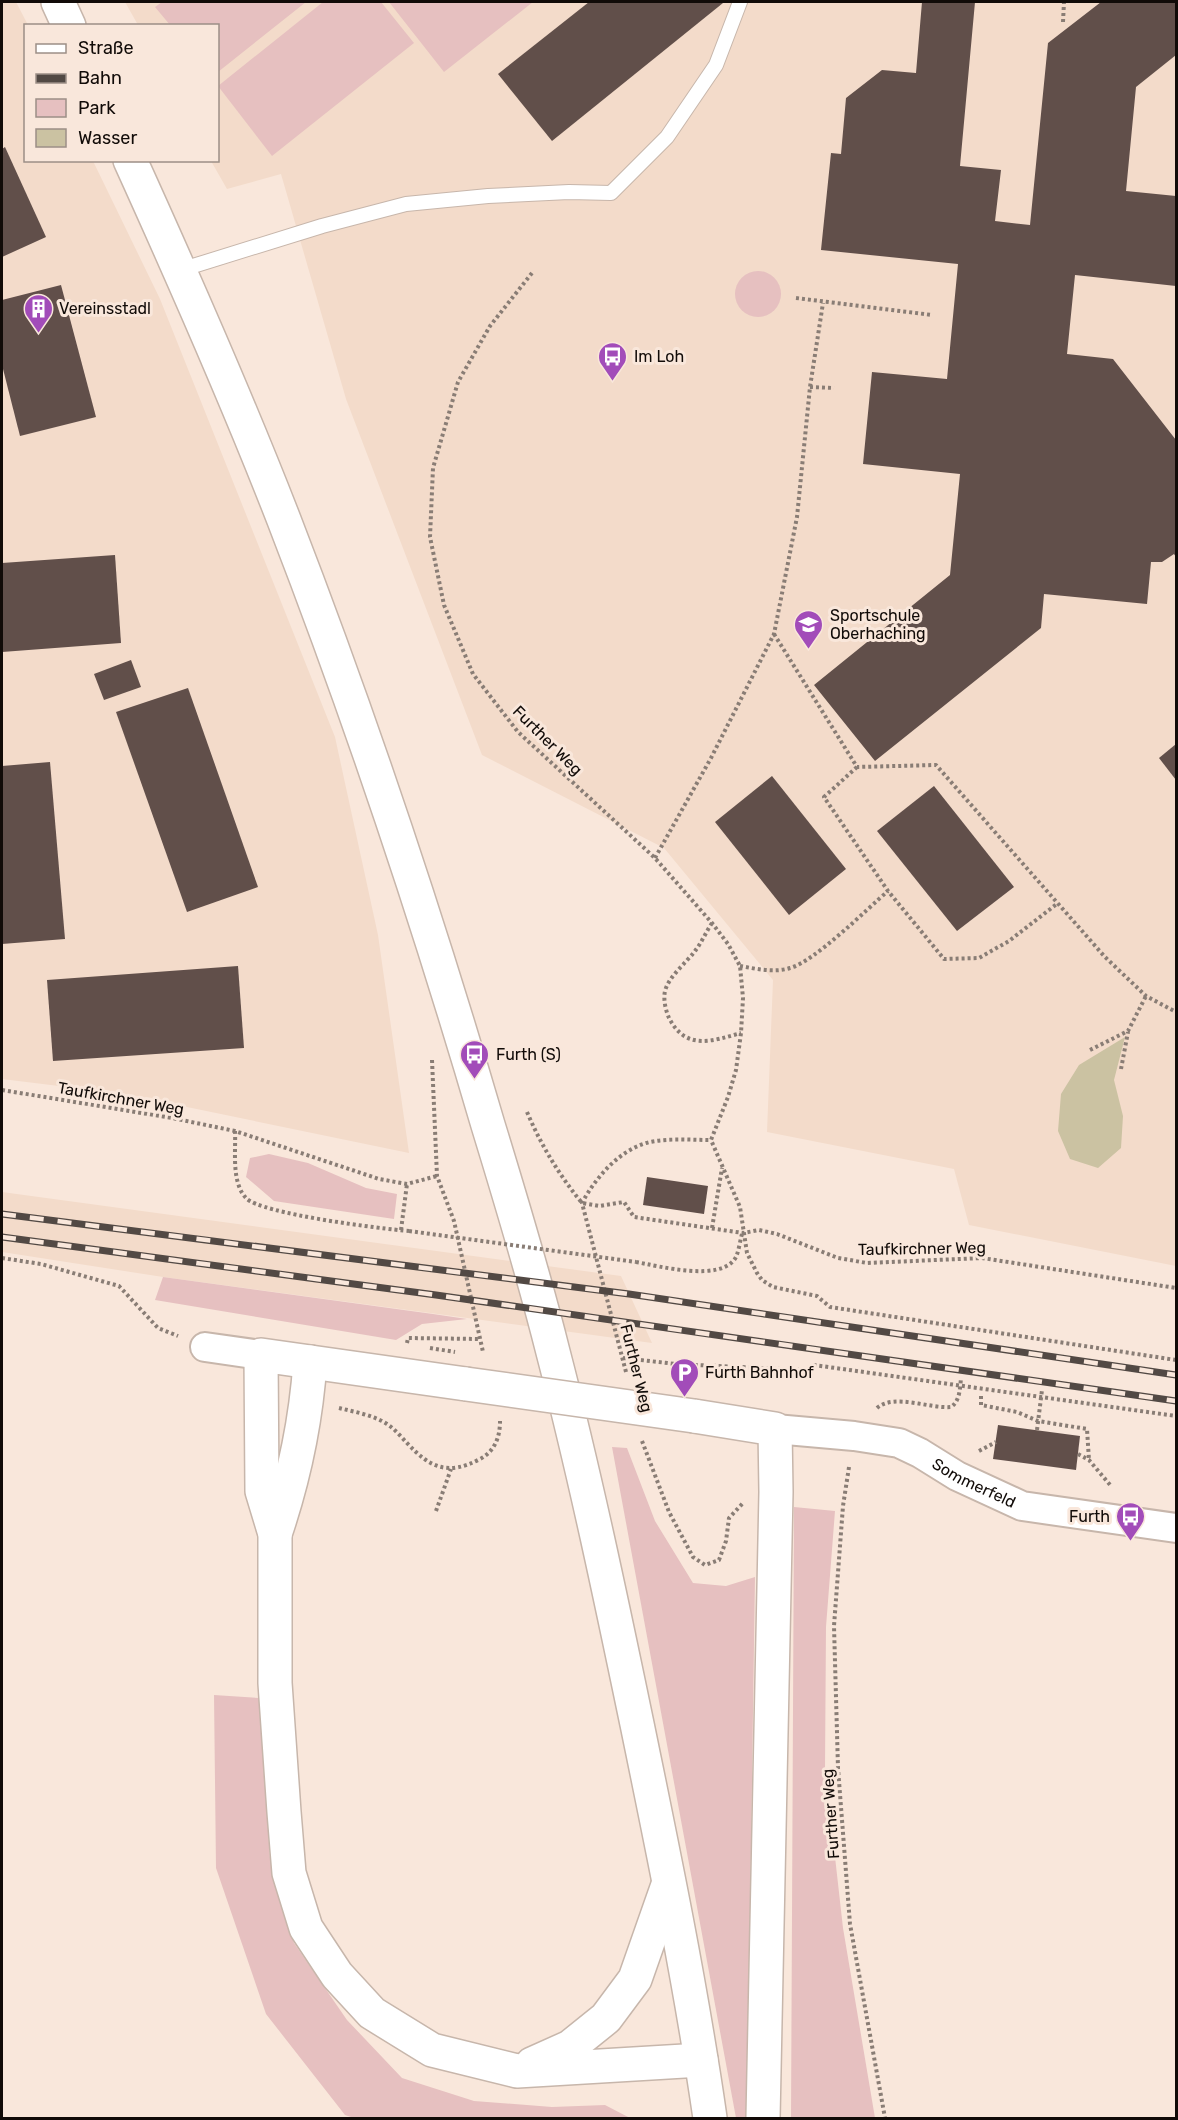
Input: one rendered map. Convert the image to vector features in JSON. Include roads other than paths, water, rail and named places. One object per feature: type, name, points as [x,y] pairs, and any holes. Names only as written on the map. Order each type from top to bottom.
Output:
[{"type":"main road","points":[[58,2],[68,24]]},
{"type":"main road","points":[[131,162],[180,270],[287,528],[356,713],[444,975],[553,1351],[602,1555],[669,1880],[710,2118]]},
{"type":"main road","points":[[701,2060],[518,2071],[432,2050],[372,2013],[336,1975],[306,1928],[289,1873],[284,1812],[274,1683],[275,1534],[262,1491],[261,1355],[775,1429],[776,1492],[763,2118]]},
{"type":"main road","points":[[275,1534],[290,1489],[307,1403],[310,1362]]},
{"type":"main road","points":[[518,2071],[570,2047],[606,2018],[635,1979],[669,1880]]},
{"type":"street","points":[[205,1347],[261,1355]]},
{"type":"street","name":"Sommerfeld","points":[[775,1429],[854,1436],[899,1443],[957,1476],[1022,1506],[1176,1528]]},
{"type":"lane","points":[[180,270],[322,226],[406,204],[488,196],[569,192],[611,193],[667,137],[716,65],[740,2]]},
{"type":"water","points":[[1125,1037],[1114,1080],[1123,1116],[1121,1148],[1098,1168],[1070,1159],[1058,1131],[1061,1094],[1079,1065]]},
{"type":"railway","points":[[2,1214],[629,1294],[1176,1375]]},
{"type":"railway","points":[[2,1237],[436,1295],[1176,1401]]},
{"type":"place","name":"Vereinsstadl","points":[[38,334]]},
{"type":"place","name":"Im Loh","points":[[613,382]]},
{"type":"place","name":"Sportschule Oberhaching","points":[[809,650]]},
{"type":"place","name":"Furth (S)","points":[[475,1080]]},
{"type":"place","name":"Furth Bahnhof","points":[[684,1398]]},
{"type":"place","name":"Furth","points":[[1131,1542]]}]
